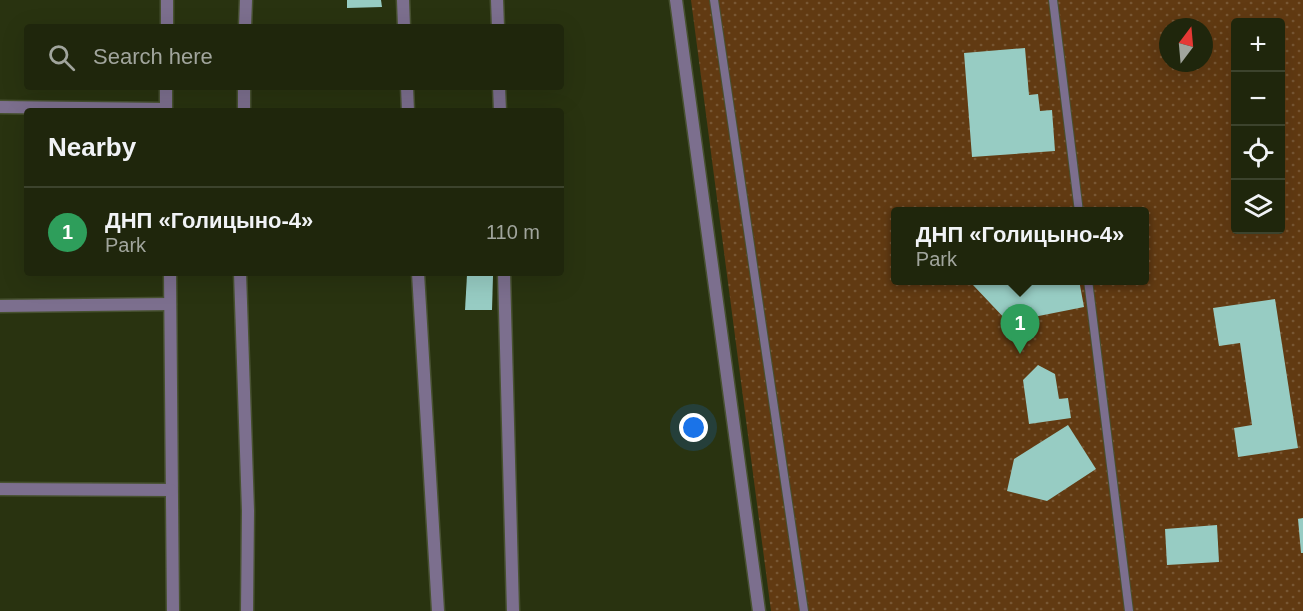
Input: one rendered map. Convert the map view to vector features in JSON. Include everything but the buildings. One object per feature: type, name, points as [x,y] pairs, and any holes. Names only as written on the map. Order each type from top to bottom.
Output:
[{"type":"street","points":[[167,0],[167,24]]},
{"type":"street","points":[[245,24],[246,0]]},
{"type":"street","points":[[403,0],[404,24]]},
{"type":"street","points":[[497,0],[498,24]]},
{"type":"street","points":[[676,0],[759,611]]},
{"type":"street","points":[[166,90],[166,108]]},
{"type":"street","points":[[244,90],[244,108]]},
{"type":"street","points":[[407,90],[408,108]]},
{"type":"street","points":[[499,90],[500,108]]},
{"type":"street","points":[[0,107],[55,108]]},
{"type":"street","points":[[170,276],[172,611]]},
{"type":"street","points":[[240,276],[248,511],[247,611]]},
{"type":"street","points":[[418,276],[438,611]]},
{"type":"street","points":[[504,276],[513,611]]},
{"type":"street","points":[[0,306],[170,304]]},
{"type":"street","points":[[0,489],[171,490]]},
{"type":"lane","points":[[714,0],[804,611]]},
{"type":"lane","points":[[1053,0],[1079,207]]},
{"type":"lane","points":[[1089,285],[1129,611]]},
{"type":"shaded area","points":[[691,0],[1303,0],[1303,611],[771,611]]},
{"type":"place","name":"ДНП «Голицыно-4»","points":[[1020,354]]}]
